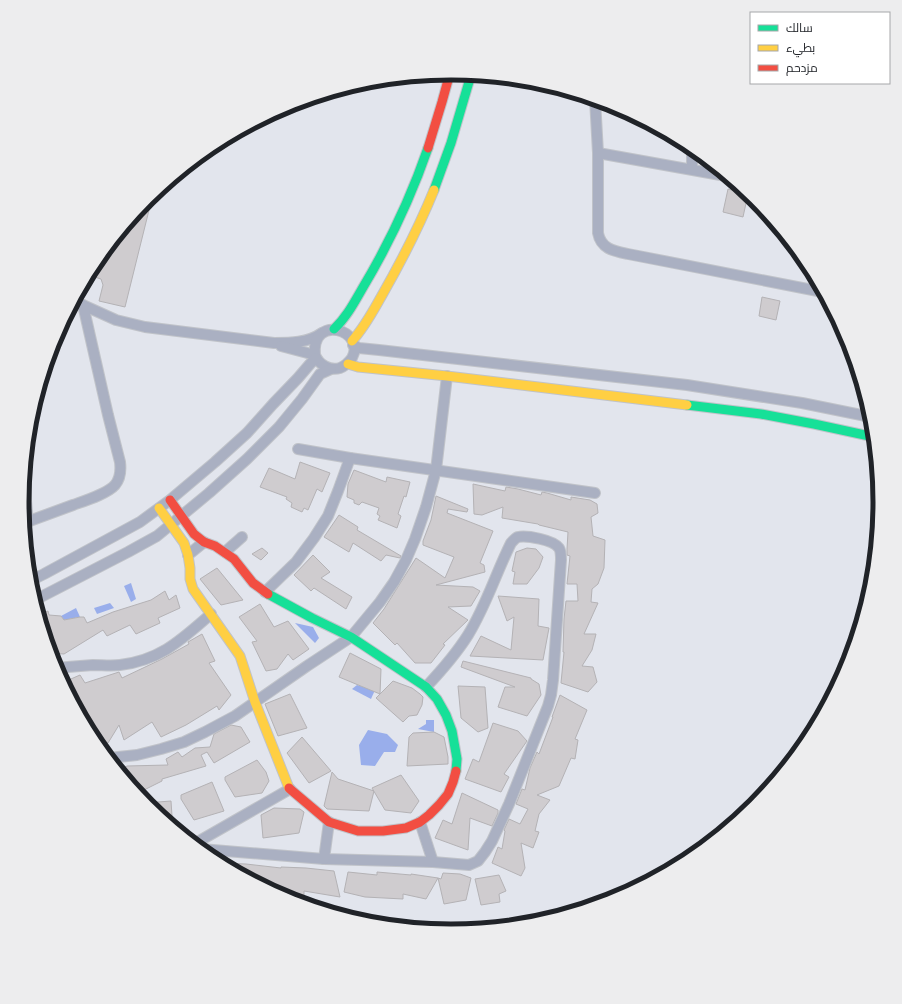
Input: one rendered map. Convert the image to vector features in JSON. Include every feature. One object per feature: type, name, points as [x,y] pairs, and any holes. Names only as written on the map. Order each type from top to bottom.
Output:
[{"type":"street","points":[[334,329],[340,323],[366,281],[389,239],[413,187],[433,133],[448,80]]},
{"type":"street","points":[[322,333],[316,340],[314,347],[316,357],[320,363],[325,367],[331,368],[340,368],[348,364],[353,355],[353,343],[406,253],[421,220],[438,180],[450,146],[469,81]]},
{"type":"street","points":[[595,105],[598,153],[598,233],[602,244],[615,251],[816,291]]},
{"type":"street","points":[[598,153],[716,174]]},
{"type":"street","points":[[692,156],[692,169]]},
{"type":"street","points":[[80,302],[116,320],[144,327],[274,343],[302,341],[334,329],[345,332],[353,343],[360,348],[687,385],[802,403],[864,416]]},
{"type":"street","points":[[30,522],[94,498],[114,486],[121,470],[108,415],[78,305]]},
{"type":"street","points":[[274,343],[316,357]]},
{"type":"street","points":[[36,578],[140,522],[170,500],[247,433],[316,357]]},
{"type":"street","points":[[348,364],[358,367],[447,376],[761,414],[867,436]]},
{"type":"street","points":[[40,597],[157,536],[247,459],[302,400],[320,374],[331,368]]},
{"type":"street","points":[[115,757],[137,755],[184,742],[235,716],[351,637],[380,602],[394,582],[416,539],[436,470],[447,376]]},
{"type":"street","points":[[298,449],[350,458],[595,493]]},
{"type":"street","points":[[264,592],[296,562],[314,538],[328,516],[350,458]]},
{"type":"street","points":[[159,508],[184,543],[188,555],[190,579],[193,589],[210,614],[222,628],[240,656],[255,702],[290,789],[329,822],[358,831],[370,832],[406,828],[420,822],[429,815],[448,794],[453,782],[457,759],[452,731],[446,715],[437,699],[426,687],[351,637],[264,592],[253,583],[234,559],[215,546],[204,542],[194,534],[170,500]]},
{"type":"street","points":[[213,850],[324,859],[433,862],[469,865],[482,857],[492,841],[509,804],[542,722],[551,695],[561,560],[560,549],[557,546],[550,541],[526,536],[514,539],[507,550],[469,634],[446,666],[426,687]]},
{"type":"street","points":[[225,552],[242,537]]},
{"type":"street","points":[[188,555],[204,542]]},
{"type":"street","points":[[63,668],[120,665],[140,661],[157,655],[172,646],[210,614]]},
{"type":"street","points":[[200,841],[290,789]]},
{"type":"street","points":[[324,859],[329,822]]},
{"type":"street","points":[[420,822],[433,862]]},
{"type":"water","points":[[131,583],[136,599],[131,602],[124,586]]},
{"type":"water","points":[[110,603],[114,608],[97,614],[94,608]]},
{"type":"water","points":[[76,608],[80,617],[64,620],[61,616]]},
{"type":"water","points":[[295,623],[313,627],[319,638],[315,643]]},
{"type":"water","points":[[357,685],[375,690],[371,699],[352,689]]},
{"type":"water","points":[[426,720],[434,720],[434,732],[418,729],[426,724]]},
{"type":"water","points":[[368,730],[387,734],[398,745],[395,752],[384,752],[375,766],[361,765],[359,745]]},
{"type":"building","points":[[728,189],[735,191],[746,202],[743,217],[723,212]]},
{"type":"building","points":[[150,208],[125,307],[99,301],[103,285],[101,279],[95,277],[100,268],[116,245]]},
{"type":"building","points":[[762,297],[780,301],[776,320],[759,316]]},
{"type":"building","points":[[300,462],[330,473],[322,492],[317,489],[308,510],[304,508],[302,512],[291,507],[292,503],[286,499],[287,497],[260,487],[269,468],[295,479]]},
{"type":"building","points":[[354,470],[386,482],[387,477],[410,482],[406,497],[404,496],[398,514],[401,516],[397,528],[378,520],[380,516],[377,514],[379,508],[362,502],[359,505],[354,503],[354,500],[347,497],[348,484]]},
{"type":"building","points":[[473,484],[505,491],[506,487],[541,495],[542,492],[571,500],[571,497],[590,500],[597,504],[598,513],[591,517],[593,536],[605,540],[604,568],[598,584],[592,589],[591,602],[598,603],[584,634],[596,634],[592,650],[582,666],[593,667],[597,682],[588,692],[561,683],[566,601],[578,601],[577,584],[567,584],[570,556],[567,555],[568,532],[538,524],[502,518],[503,507],[482,515],[474,514]]},
{"type":"building","points":[[436,496],[468,509],[467,512],[448,509],[447,513],[493,531],[480,563],[484,565],[485,572],[436,585],[473,587],[480,591],[471,606],[448,607],[468,620],[443,644],[445,645],[431,663],[415,663],[397,643],[395,645],[373,623],[384,609],[416,558],[445,578],[454,557],[423,545],[423,541],[431,520]]},
{"type":"building","points":[[339,515],[358,527],[357,530],[401,556],[400,558],[386,555],[381,561],[353,543],[349,552],[324,537]]},
{"type":"building","points":[[262,548],[268,553],[261,560],[252,554]]},
{"type":"building","points":[[527,548],[536,549],[543,557],[539,568],[527,584],[513,584],[515,572],[512,571],[516,552]]},
{"type":"building","points":[[313,555],[330,572],[321,578],[352,597],[346,609],[314,588],[311,591],[294,575]]},
{"type":"building","points":[[217,568],[243,600],[221,605],[200,579]]},
{"type":"building","points":[[165,591],[169,600],[176,595],[180,608],[158,618],[160,623],[136,634],[130,625],[107,636],[103,630],[64,654],[57,653],[44,613],[48,611],[49,615],[61,616],[64,620],[84,617],[87,623],[113,612],[151,600]]},
{"type":"building","points":[[498,596],[539,599],[538,626],[549,628],[543,660],[470,656],[481,636],[511,650],[514,617],[507,621]]},
{"type":"building","points":[[260,604],[274,627],[288,621],[309,649],[293,660],[288,654],[277,669],[266,671],[252,642],[257,641],[239,617]]},
{"type":"building","points":[[202,634],[215,661],[209,663],[231,695],[219,710],[217,706],[186,725],[161,737],[152,722],[124,740],[119,725],[108,743],[104,741],[86,713],[69,680],[80,675],[85,683],[119,672],[122,678],[162,659],[189,644],[188,642]]},
{"type":"building","points":[[350,653],[381,669],[380,694],[339,677]]},
{"type":"building","points":[[463,661],[531,678],[539,684],[541,695],[527,716],[498,707],[505,687],[515,687],[461,667]]},
{"type":"building","points":[[393,681],[412,688],[423,697],[422,705],[417,715],[409,716],[403,722],[376,698]]},
{"type":"building","points":[[458,686],[485,687],[488,728],[478,732],[461,718]]},
{"type":"building","points":[[290,694],[307,728],[278,736],[265,704]]},
{"type":"building","points":[[560,695],[587,710],[575,739],[578,740],[575,759],[571,758],[559,786],[537,795],[550,800],[539,814],[535,831],[539,832],[533,848],[521,843],[525,868],[521,876],[492,863],[498,847],[502,849],[504,830],[509,819],[520,824],[528,809],[516,804],[522,789],[525,790],[530,768],[537,752],[539,754]]},
{"type":"building","points":[[493,723],[518,731],[527,741],[504,774],[509,777],[501,792],[465,779],[473,759],[479,762]]},
{"type":"building","points":[[231,725],[241,727],[250,742],[214,763],[207,752],[201,755],[206,766],[162,779],[162,781],[144,790],[124,768],[127,766],[168,765],[166,759],[178,752],[182,757],[195,748],[210,747],[214,734]]},
{"type":"building","points":[[434,732],[444,737],[448,764],[407,766],[409,737],[413,733]]},
{"type":"building","points":[[302,737],[331,771],[309,783],[287,753]]},
{"type":"building","points":[[257,760],[266,772],[269,781],[262,793],[235,797],[225,780],[225,777]]},
{"type":"building","points":[[332,772],[338,779],[374,791],[369,811],[327,809],[324,806]]},
{"type":"building","points":[[401,775],[419,801],[411,813],[385,810],[372,788]]},
{"type":"building","points":[[212,782],[224,811],[194,820],[181,799],[181,795]]},
{"type":"building","points":[[462,793],[498,810],[492,826],[470,818],[468,850],[435,838],[443,820],[452,824]]},
{"type":"building","points":[[171,801],[171,817],[155,802]]},
{"type":"building","points":[[274,808],[300,809],[304,812],[299,833],[263,838],[261,815]]},
{"type":"building","points":[[234,864],[334,871],[340,897],[304,891],[304,896],[297,895],[264,880]]},
{"type":"building","points":[[348,872],[377,875],[377,872],[411,874],[438,878],[426,899],[403,894],[403,899],[365,897],[344,892]]},
{"type":"building","points":[[443,873],[460,874],[471,878],[466,900],[444,904],[438,878],[441,879]]},
{"type":"building","points":[[499,875],[506,891],[499,894],[500,902],[481,905],[475,879]]},
{"type":"traffic: fast","points":[[434,190],[451,143],[469,81]]},
{"type":"traffic: fast","points":[[334,329],[350,310],[390,238],[407,202],[428,148]]},
{"type":"traffic: fast","points":[[687,405],[761,414],[867,436]]},
{"type":"traffic: fast","points":[[268,594],[351,637],[426,687],[437,699],[446,715],[452,731],[457,759],[456,771]]},
{"type":"traffic: slow","points":[[352,341],[368,320],[396,271],[434,190]]},
{"type":"traffic: slow","points":[[348,364],[358,367],[447,376],[687,405]]},
{"type":"traffic: slow","points":[[159,508],[184,543],[188,555],[190,579],[193,589],[240,656],[255,702],[289,788]]},
{"type":"traffic: jam","points":[[428,148],[448,80]]},
{"type":"traffic: jam","points":[[170,500],[194,534],[204,542],[215,546],[234,559],[253,583],[268,594]]},
{"type":"traffic: jam","points":[[289,788],[329,822],[358,831],[383,831],[406,828],[420,822],[429,815],[448,794],[456,771]]}]
